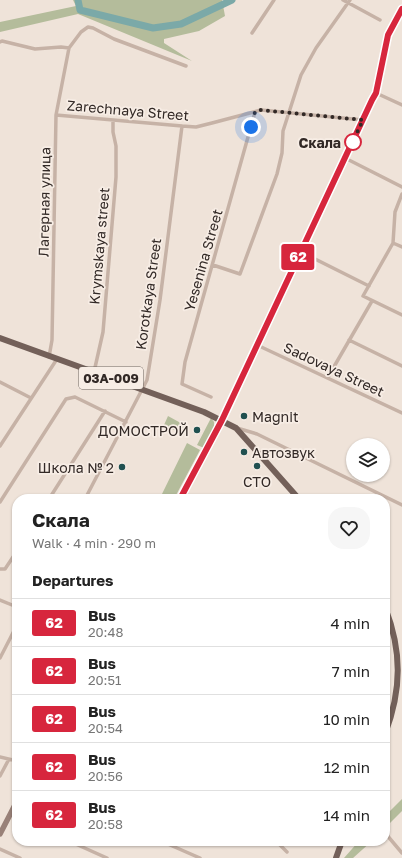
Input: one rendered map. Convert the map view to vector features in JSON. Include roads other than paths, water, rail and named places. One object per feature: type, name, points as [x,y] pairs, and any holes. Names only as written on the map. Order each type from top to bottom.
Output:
[{"type":"main road","name":"03А-009","points":[[0,338],[222,420],[236,428],[295,494]]},
{"type":"main road","points":[[183,494],[222,420]]},
{"type":"main road","points":[[390,620],[398,642],[401,671],[397,698],[390,719]]},
{"type":"main road","points":[[0,834],[12,811]]},
{"type":"main road","points":[[336,858],[340,846]]},
{"type":"street","points":[[252,33],[274,0]]},
{"type":"street","points":[[343,0],[380,20]]},
{"type":"street","points":[[213,265],[240,274],[277,174],[282,153],[283,131],[301,75],[316,48],[349,2]]},
{"type":"street","points":[[222,420],[376,93],[388,35],[402,9]]},
{"type":"street","points":[[0,42],[2,41],[35,49],[61,47],[69,48],[81,32],[88,27],[114,39],[186,66]]},
{"type":"street","name":"Лагерная улица","points":[[49,357],[52,340],[56,116],[69,48]]},
{"type":"street","points":[[376,93],[402,105]]},
{"type":"street","name":"Zarechnaya Street","points":[[56,116],[196,127],[261,110],[363,120]]},
{"type":"street","name":"Yesenina Street","points":[[211,397],[182,384],[185,362],[255,112]]},
{"type":"street","name":"Krymskaya street","points":[[94,372],[103,332],[116,177],[116,146],[113,132],[113,121]]},
{"type":"street","name":"Korotkaya Street","points":[[88,494],[143,390],[146,380],[160,300],[182,126]]},
{"type":"street","points":[[345,158],[402,187]]},
{"type":"street","points":[[402,194],[395,212],[393,243],[363,296],[402,315]]},
{"type":"street","points":[[393,243],[402,247]]},
{"type":"street","points":[[301,252],[369,286]]},
{"type":"street","points":[[328,377],[372,301]]},
{"type":"street","points":[[349,340],[402,366]]},
{"type":"street","name":"Sadovaya Street","points":[[257,345],[328,377],[402,414]]},
{"type":"street","points":[[0,446],[57,359]]},
{"type":"street","points":[[0,382],[31,398]]},
{"type":"street","points":[[0,502],[66,399],[75,397],[126,422]]},
{"type":"street","points":[[53,494],[105,411]]},
{"type":"street","points":[[236,428],[257,434],[380,494]]},
{"type":"street","points":[[390,499],[402,505]]},
{"type":"street","points":[[0,569],[5,570],[12,559]]},
{"type":"street","points":[[0,600],[12,605]]},
{"type":"street","points":[[0,658],[12,635]]},
{"type":"street","points":[[0,757],[12,760]]},
{"type":"street","points":[[0,776],[9,759]]},
{"type":"street","points":[[390,839],[402,853]]},
{"type":"street","points":[[80,846],[107,858]]},
{"type":"street","points":[[172,846],[200,858]]},
{"type":"street","points":[[281,846],[287,852]]},
{"type":"street","points":[[0,849],[20,858]]},
{"type":"waterway","points":[[78,0],[80,10],[153,28],[181,24],[232,0]]},
{"type":"place","name":"Скала","points":[[353,142]]},
{"type":"place","name":"Magnit","points":[[244,416]]},
{"type":"place","name":"ДОМОСТРОЙ","points":[[197,430]]},
{"type":"place","name":"Автозвук","points":[[244,452]]},
{"type":"place","name":"СТО","points":[[257,466]]},
{"type":"place","name":"Школа № 2","points":[[122,467]]}]
